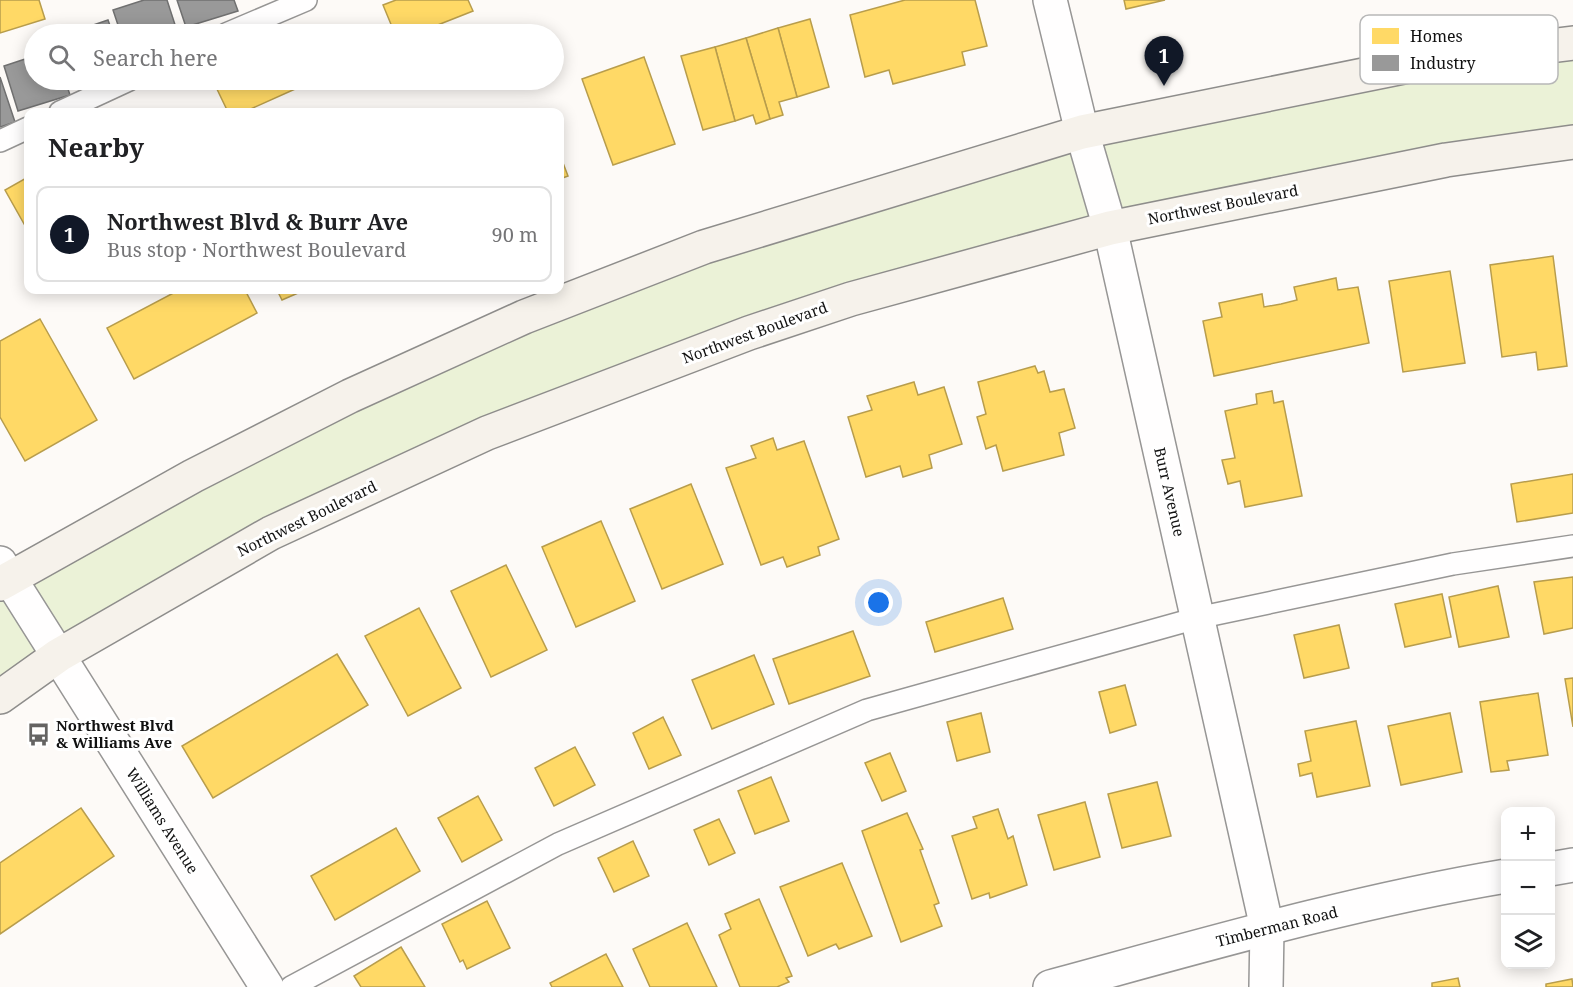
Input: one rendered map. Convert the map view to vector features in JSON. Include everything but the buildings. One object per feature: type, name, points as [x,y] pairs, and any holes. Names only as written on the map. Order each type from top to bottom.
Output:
[{"type":"main road","points":[[1558,45],[1573,43]]},
{"type":"main road","points":[[3,575],[308,417],[524,316],[705,247],[1082,132],[1360,76]]},
{"type":"main road","name":"Northwest Boulevard","points":[[0,697],[59,655],[271,533],[487,433],[749,333],[851,299],[1110,228],[1446,160],[1573,142]]},
{"type":"street","name":"Burr Avenue","points":[[1050,0],[1082,132],[1110,228],[1267,928],[1266,987]]},
{"type":"street","name":"Williams Avenue","points":[[3,575],[59,655],[267,987]]},
{"type":"street","points":[[1555,868],[1573,865]]},
{"type":"street","name":"Timberman Road","points":[[1050,987],[1267,928],[1440,887],[1501,877]]},
{"type":"lane","points":[[250,24],[306,0]]},
{"type":"lane","points":[[69,108],[107,90]]},
{"type":"lane","points":[[0,141],[24,130]]},
{"type":"lane","points":[[291,987],[558,844],[867,710],[1197,618],[1453,564],[1573,546]]},
{"type":"green space","points":[[1573,43],[1573,142],[1110,228],[487,433],[0,697],[0,584],[524,317],[1082,132],[1360,82],[1360,84],[1558,84],[1558,46]]},
{"type":"place","name":"Northwest Blvd & Burr Ave","points":[[1164,86]]},
{"type":"place","name":"Northwest Blvd & Williams Ave","points":[[38,735]]}]
